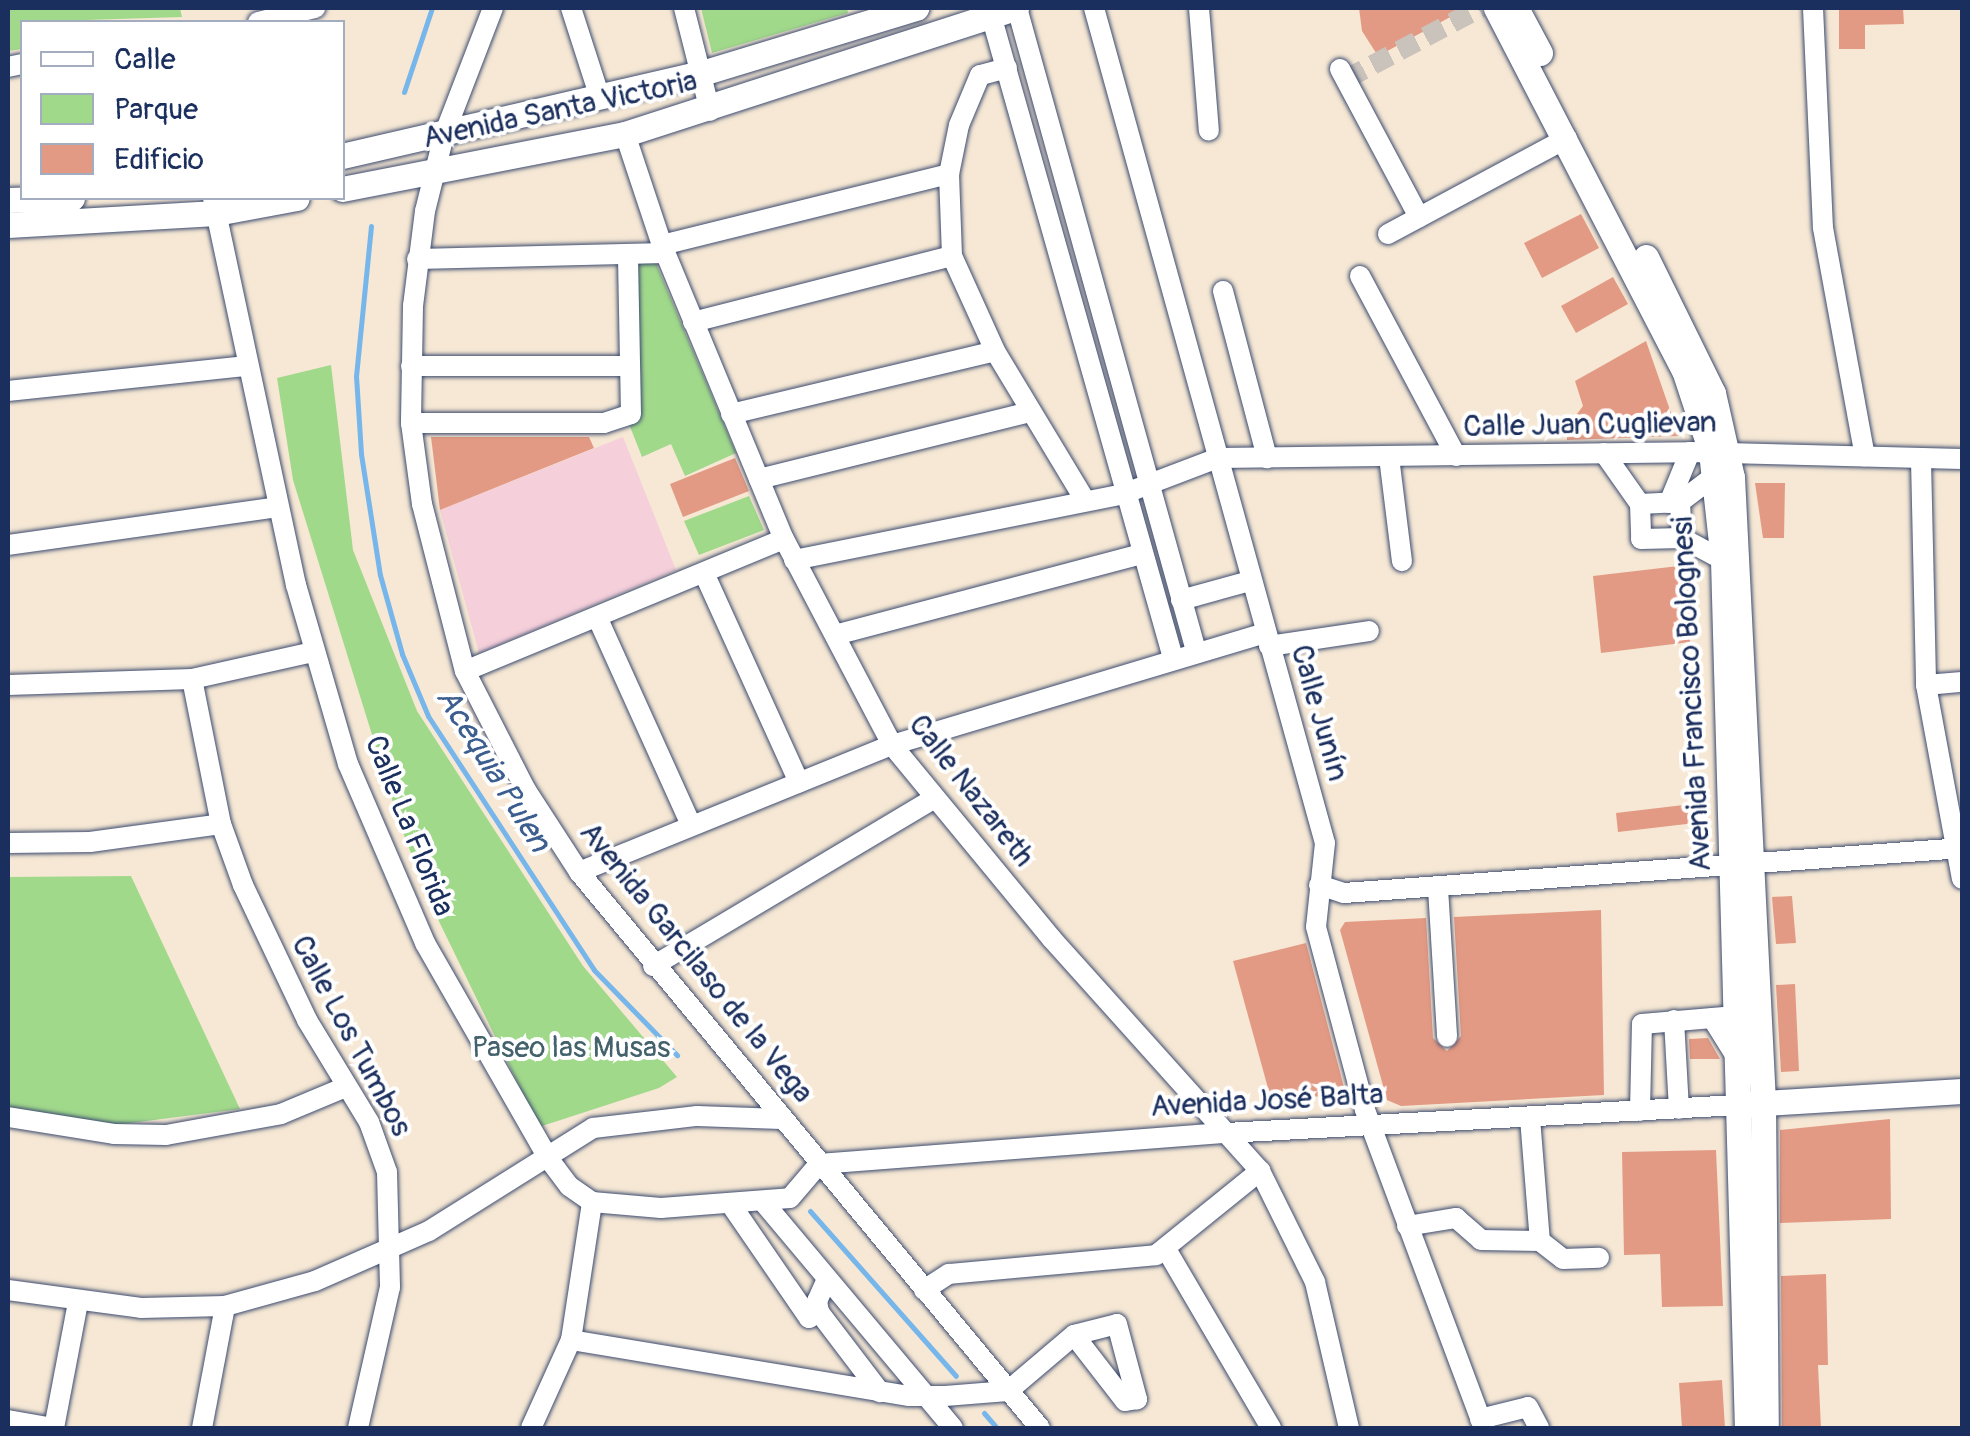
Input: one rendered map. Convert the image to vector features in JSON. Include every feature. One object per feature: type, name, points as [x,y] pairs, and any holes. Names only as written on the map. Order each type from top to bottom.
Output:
[{"type":"main road","name":"Avenida Santa Victoria","points":[[345,155],[702,73],[873,14],[916,8]]},
{"type":"main road","name":"Avenida Francisco Bolognesi","points":[[1496,8],[1567,138],[1684,370],[1740,564],[1743,866],[1766,1428]]},
{"type":"main road","name":"Avenida Francisco Bolognesi","points":[[1516,8],[1701,362],[1722,560],[1743,866],[1724,1017],[1751,1104],[1747,1428]]},
{"type":"main road","name":"Avenida Santa Victoria","points":[[345,188],[625,134],[710,111],[1003,10]]},
{"type":"main road","points":[[8,225],[273,200]]},
{"type":"main road","name":"Avenida José Balta","points":[[1751,1104],[1962,1091]]},
{"type":"street","points":[[266,20],[315,8]]},
{"type":"street","name":"Avenida Garcilaso de la Vega","points":[[493,8],[444,135],[417,259],[411,366],[411,422],[426,521],[465,671],[518,775],[580,872],[653,966],[1040,1428]]},
{"type":"street","points":[[571,8],[600,98]]},
{"type":"street","points":[[684,8],[710,111]]},
{"type":"street","name":"Calle Junín","points":[[1094,8],[1325,843],[1316,927],[1370,1128],[1482,1424]]},
{"type":"street","points":[[1199,8],[1210,130]]},
{"type":"street","points":[[1813,8],[1823,228],[1865,456]]},
{"type":"street","points":[[1003,10],[1007,68],[1122,494],[1173,658]]},
{"type":"street","points":[[1003,10],[1196,652]]},
{"type":"street","points":[[1007,68],[980,75],[970,94],[949,174],[952,256],[995,351],[1086,500]]},
{"type":"street","points":[[1340,68],[1419,217]]},
{"type":"street","name":"Calle Nazareth","points":[[625,134],[663,249],[784,539],[892,745],[933,800],[1260,1171],[1315,1282],[1342,1427]]},
{"type":"street","points":[[1388,234],[1567,138]]},
{"type":"street","points":[[417,259],[628,257],[949,174]]},
{"type":"street","name":"Calle La Florida","points":[[215,205],[278,507],[313,652],[400,890],[548,1158],[592,1202]]},
{"type":"street","points":[[693,322],[952,256]]},
{"type":"street","points":[[411,422],[604,423],[631,414],[628,257]]},
{"type":"street","points":[[1360,276],[1456,456]]},
{"type":"street","points":[[1223,291],[1267,458]]},
{"type":"street","points":[[731,414],[995,351]]},
{"type":"street","points":[[8,391],[248,366]]},
{"type":"street","points":[[411,366],[630,366]]},
{"type":"street","points":[[759,479],[1030,412]]},
{"type":"street","points":[[1604,453],[1640,504],[1641,540],[1682,538],[1722,560]]},
{"type":"street","name":"Calle Juan Cuglievan","points":[[1218,458],[1604,453],[1962,460]]},
{"type":"street","points":[[1388,457],[1402,561]]},
{"type":"street","points":[[794,560],[1122,494],[1218,458]]},
{"type":"street","points":[[1640,504],[1674,503],[1711,458]]},
{"type":"street","points":[[1674,503],[1711,458]]},
{"type":"street","points":[[1921,460],[1926,686],[1960,848],[1962,879]]},
{"type":"street","points":[[1674,503],[1682,538]]},
{"type":"street","points":[[8,545],[278,507]]},
{"type":"street","points":[[465,671],[784,539]]},
{"type":"street","points":[[834,635],[1140,554]]},
{"type":"street","points":[[704,573],[798,782]]},
{"type":"street","points":[[1181,600],[1250,581]]},
{"type":"street","points":[[598,619],[691,825]]},
{"type":"street","points":[[580,872],[892,745],[1173,658],[1267,640],[1370,631]]},
{"type":"street","points":[[8,685],[192,679],[313,652]]},
{"type":"street","name":"Calle Los Tumbos","points":[[192,679],[222,824],[269,947],[369,1122],[387,1172],[394,1248],[358,1428]]},
{"type":"street","points":[[1926,686],[1962,682]]},
{"type":"street","points":[[653,966],[933,800]]},
{"type":"street","points":[[8,843],[90,842],[222,824]]},
{"type":"street","points":[[1319,886],[1344,893],[1438,888],[1960,848]]},
{"type":"street","points":[[1438,888],[1447,1037]]},
{"type":"street","points":[[1640,1111],[1637,1034],[1642,1024],[1724,1017]]},
{"type":"street","points":[[1674,1020],[1679,1109]]},
{"type":"street","points":[[8,1116],[114,1134],[166,1135],[281,1114],[346,1087]]},
{"type":"street","name":"Avenida José Balta","points":[[819,1164],[1226,1133],[1751,1104]]},
{"type":"street","points":[[8,1290],[78,1302],[225,1306],[314,1281],[394,1248],[548,1158],[571,1138],[623,1122],[782,1118]]},
{"type":"street","points":[[1530,1118],[1540,1240]]},
{"type":"street","points":[[532,1428],[571,1340],[592,1202],[765,1204],[798,1192],[819,1164]]},
{"type":"street","points":[[924,1290],[949,1274],[1166,1249],[1260,1171]]},
{"type":"street","points":[[765,1204],[953,1428]]},
{"type":"street","points":[[732,1206],[809,1318],[820,1312]]},
{"type":"street","points":[[1407,1226],[1456,1218],[1481,1240],[1540,1240],[1562,1258],[1600,1258]]},
{"type":"street","points":[[775,1269],[790,1234]]},
{"type":"street","points":[[1166,1249],[1271,1428]]},
{"type":"street","points":[[827,1279],[817,1301],[820,1312],[880,1392]]},
{"type":"street","points":[[8,1420],[54,1428],[78,1302]]},
{"type":"street","points":[[202,1428],[225,1306]]},
{"type":"street","points":[[571,1340],[880,1392],[1008,1391],[1074,1335],[1117,1324],[1136,1399],[1126,1401],[1074,1335]]},
{"type":"street","points":[[1482,1424],[1528,1408],[1538,1428]]},
{"type":"shaded area","points":[[623,437],[676,570],[479,653],[440,510]]},
{"type":"green space","points":[[8,8],[180,8],[182,17],[20,20],[20,49],[8,51]]},
{"type":"green space","points":[[701,8],[847,8],[848,13],[712,53]]},
{"type":"green space","points":[[655,261],[736,453],[685,476],[671,444],[642,457],[627,419],[635,272],[639,262]]},
{"type":"green space","name":"Paseo las Musas","points":[[331,365],[353,550],[417,711],[583,966],[677,1077],[659,1088],[539,1127],[433,909],[400,825],[293,480],[277,378]]},
{"type":"green space","points":[[749,496],[764,530],[699,555],[684,521]]},
{"type":"green space","points":[[131,876],[240,1109],[115,1125],[8,1107],[8,877]]},
{"type":"building","points":[[1359,8],[1467,8],[1378,56],[1362,31]]},
{"type":"building","points":[[1839,8],[1903,8],[1904,24],[1865,25],[1865,49],[1839,49]]},
{"type":"building","points":[[1581,214],[1599,248],[1542,278],[1524,243]]},
{"type":"building","points":[[1613,277],[1628,304],[1576,333],[1561,306]]},
{"type":"building","points":[[1646,341],[1679,436],[1567,440],[1567,427],[1583,406],[1575,381]]},
{"type":"building","points":[[431,437],[589,437],[594,448],[440,510]]},
{"type":"building","points":[[735,458],[749,491],[683,517],[670,484]]},
{"type":"building","points":[[1755,483],[1785,483],[1784,538],[1763,538]]},
{"type":"building","points":[[1687,565],[1690,642],[1601,653],[1593,576]]},
{"type":"building","points":[[1692,804],[1695,823],[1618,832],[1616,813]]},
{"type":"building","points":[[1792,896],[1796,943],[1776,944],[1772,897]]},
{"type":"building","points":[[1601,910],[1604,1095],[1401,1106],[1387,1100],[1340,930],[1345,922],[1426,918],[1433,1038],[1447,1051],[1461,1036],[1454,917]]},
{"type":"building","points":[[1306,943],[1346,1095],[1271,1099],[1233,961]]},
{"type":"building","points":[[1795,984],[1799,1071],[1781,1072],[1776,985]]},
{"type":"building","points":[[1708,1038],[1720,1059],[1690,1059],[1689,1039]]},
{"type":"building","points":[[1890,1119],[1891,1219],[1780,1223],[1780,1130]]},
{"type":"building","points":[[1716,1150],[1723,1306],[1662,1307],[1660,1254],[1624,1255],[1622,1152]]},
{"type":"building","points":[[1826,1274],[1828,1365],[1818,1365],[1821,1428],[1782,1428],[1781,1276]]},
{"type":"building","points":[[1722,1380],[1725,1428],[1682,1428],[1679,1383]]},
{"type":"waterway","name":"Acequia Pulen","points":[[404,92],[432,8]]},
{"type":"waterway","name":"Acequia Pulen","points":[[371,226],[356,376],[361,454],[380,575],[402,654],[428,716],[594,970],[677,1055]]},
{"type":"waterway","name":"Acequia Pulen","points":[[810,1211],[956,1376]]},
{"type":"waterway","name":"Acequia Pulen","points":[[984,1413],[997,1428]]},
{"type":"tunnel","points":[[1346,79],[1480,8]]}]
